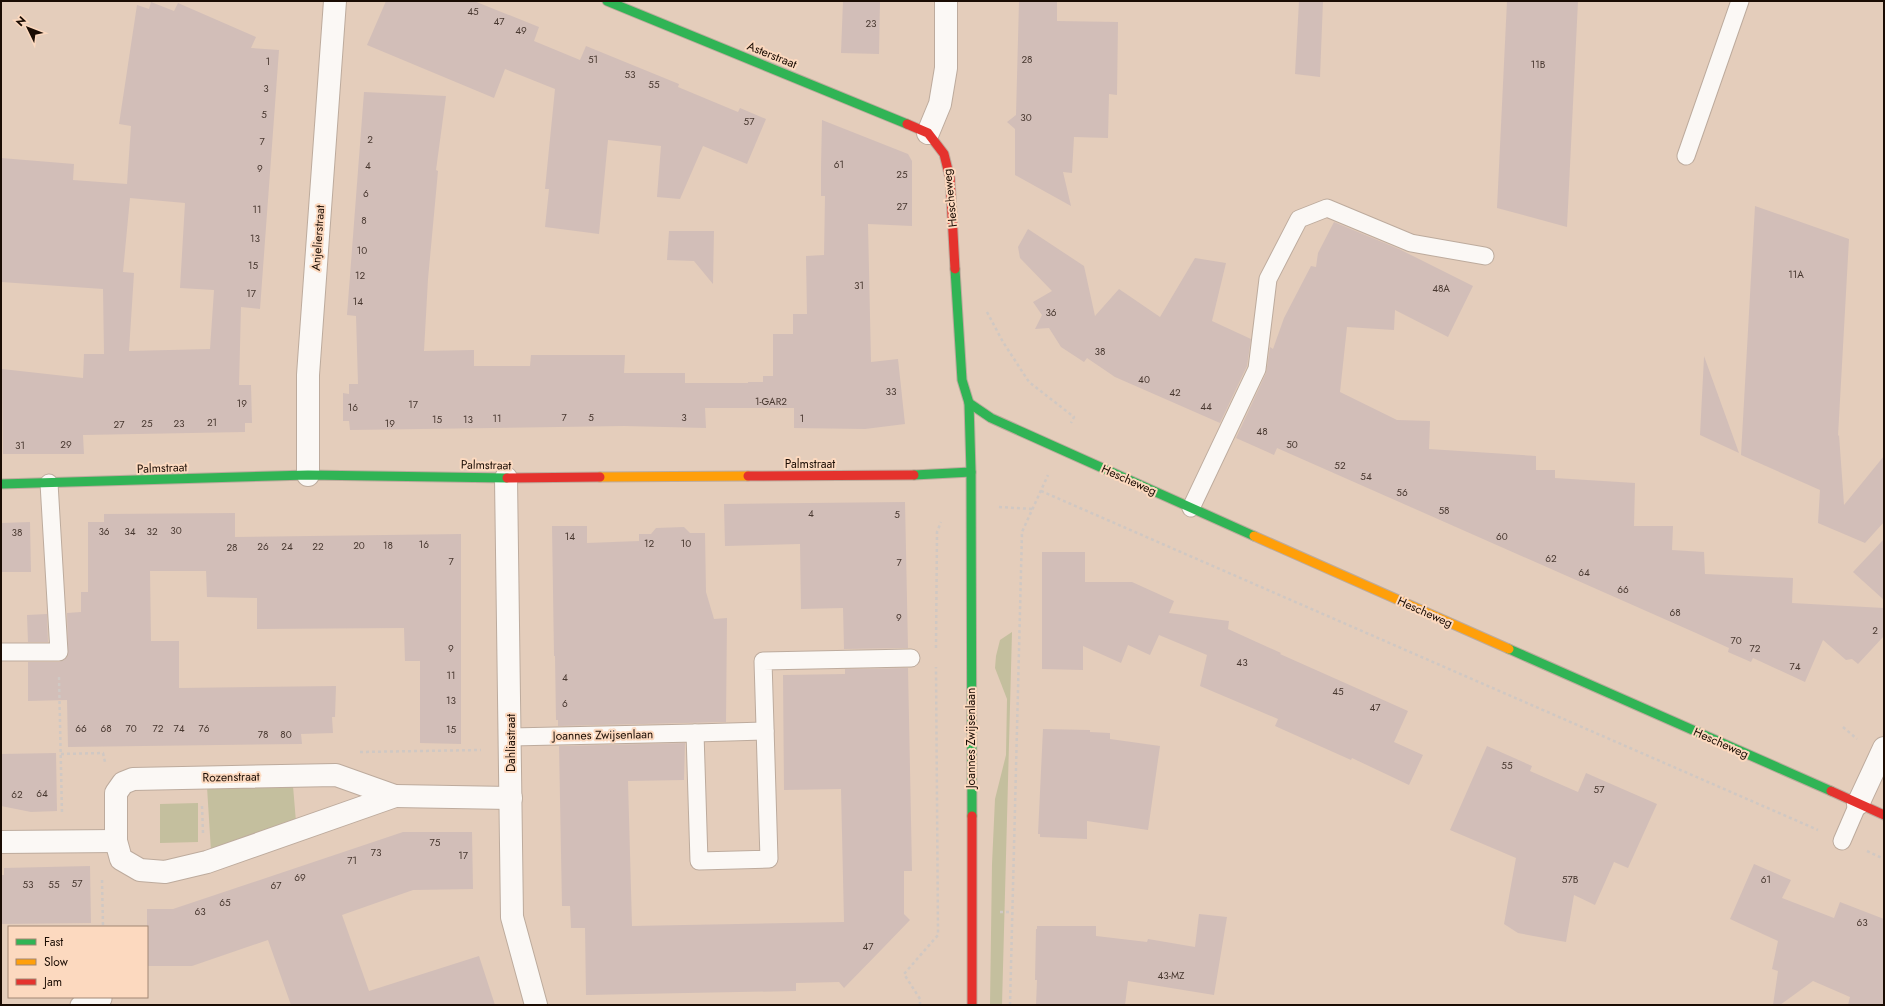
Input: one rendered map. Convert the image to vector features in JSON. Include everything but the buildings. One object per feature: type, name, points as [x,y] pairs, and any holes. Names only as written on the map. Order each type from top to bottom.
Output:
[{"type":"street","name":"Anjelierstraat","points":[[308,475],[308,376],[336,1]]},
{"type":"street","name":"Asterstraat","points":[[607,1],[928,133]]},
{"type":"street","points":[[928,133],[940,104],[946,68],[946,1]]},
{"type":"street","name":"Hescheweg","points":[[928,133],[944,154],[950,178],[962,380],[969,403],[971,472]]},
{"type":"street","name":"Hescheweg","points":[[969,403],[991,418],[1060,450],[1884,815]]},
{"type":"street","name":"Palmstraat","points":[[1,484],[308,475],[506,478],[900,475],[971,472]]},
{"type":"street","name":"Joannes Zwijsenlaan","points":[[971,472],[972,1005]]},
{"type":"street","name":"Dahliastraat","points":[[506,478],[511,744],[512,917],[536,1005]]},
{"type":"street","points":[[1858,804],[1884,748]]},
{"type":"street","name":"Rozenstraat","points":[[123,783],[132,779],[336,775],[395,796],[511,798]]},
{"type":"street","points":[[119,850],[116,793],[123,783]]},
{"type":"street","name":"Rozenstraat","points":[[1,842],[62,840],[119,850],[140,870],[165,872],[207,862],[395,796]]},
{"type":"lane","points":[[1686,156],[1740,1]]},
{"type":"lane","points":[[1191,508],[1257,369],[1268,279],[1299,219],[1327,208],[1411,243],[1484,256]]},
{"type":"lane","points":[[1,652],[59,652],[49,483]]},
{"type":"lane","points":[[695,732],[699,861],[769,859],[762,661],[911,658]]},
{"type":"lane","name":"Joannes Zwijsenlaan","points":[[511,744],[695,732],[764,731]]},
{"type":"lane","points":[[1842,841],[1858,804]]},
{"type":"lane","points":[[79,1005],[103,999]]},
{"type":"path","points":[[987,311],[1002,342],[1029,382],[1074,417],[1022,532],[1010,1005]]},
{"type":"path","points":[[1041,491],[1884,859]]},
{"type":"path","points":[[936,649],[937,532],[942,519]]},
{"type":"path","points":[[59,652],[62,840]]},
{"type":"path","points":[[920,1005],[920,999],[904,974],[938,935],[936,665]]},
{"type":"path","points":[[355,752],[511,744]]},
{"type":"path","points":[[61,754],[103,753],[107,773],[123,783]]},
{"type":"path","points":[[202,798],[204,846],[207,862]]},
{"type":"path","points":[[103,926],[102,880],[119,850]]},
{"type":"shaded area","points":[[1012,632],[1002,1005],[990,1005],[992,864],[995,799],[1006,755],[1007,699],[995,668],[1000,640]]},
{"type":"shaded area","points":[[293,786],[296,822],[211,851],[207,787]]},
{"type":"shaded area","points":[[198,803],[198,842],[160,843],[160,804]]},
{"type":"traffic: fast","points":[[607,1],[907,124]]},
{"type":"traffic: fast","points":[[955,269],[962,380],[969,403],[971,472],[972,816]]},
{"type":"traffic: fast","points":[[969,403],[991,418],[1254,536]]},
{"type":"traffic: fast","points":[[914,475],[971,472]]},
{"type":"traffic: fast","points":[[1,484],[308,475],[507,478]]},
{"type":"traffic: fast","points":[[1509,649],[1831,791]]},
{"type":"traffic: slow","points":[[600,477],[748,476]]},
{"type":"traffic: slow","points":[[1254,536],[1509,649]]},
{"type":"traffic: jam","points":[[907,124],[928,133],[944,154],[950,178],[955,269]]},
{"type":"traffic: jam","points":[[748,476],[914,475]]},
{"type":"traffic: jam","points":[[507,478],[600,477]]},
{"type":"traffic: jam","points":[[1831,791],[1884,815]]},
{"type":"traffic: jam","points":[[972,816],[972,1005]]}]
